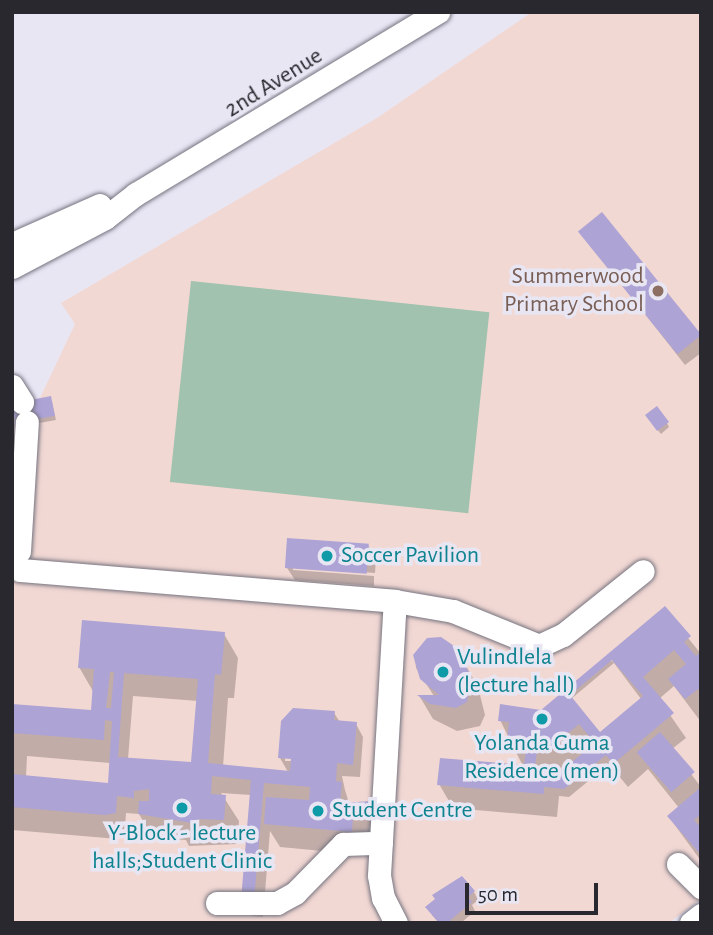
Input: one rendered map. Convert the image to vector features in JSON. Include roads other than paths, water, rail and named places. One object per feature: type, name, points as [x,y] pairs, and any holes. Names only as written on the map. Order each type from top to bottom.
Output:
[{"type":"street","name":"2nd Avenue","points":[[12,267],[105,218],[136,194],[438,12]]},
{"type":"street","name":"2nd Avenue","points":[[12,244],[100,205],[136,194]]},
{"type":"street","points":[[12,489],[18,420]]},
{"type":"street","points":[[18,420],[16,560],[395,601],[453,611],[539,646],[563,635],[643,570]]},
{"type":"street","points":[[395,601],[381,843],[381,890],[397,923]]},
{"type":"street","points":[[217,903],[277,904],[295,893],[344,844],[381,843]]},
{"type":"street","points":[[678,864],[701,887]]},
{"type":"street","points":[[691,923],[701,915]]},
{"type":"place","name":"Summerwood Primary School","points":[[658,291]]},
{"type":"place","name":"Soccer Pavilion","points":[[327,556]]},
{"type":"place","name":"Vulindlela (lecture hall)","points":[[443,672]]},
{"type":"place","name":"Yolanda Guma Residence (men)","points":[[542,719]]},
{"type":"place","name":"Y-Block - lecture halls;Student Clinic","points":[[182,808]]},
{"type":"place","name":"Student Centre","points":[[318,811]]}]
